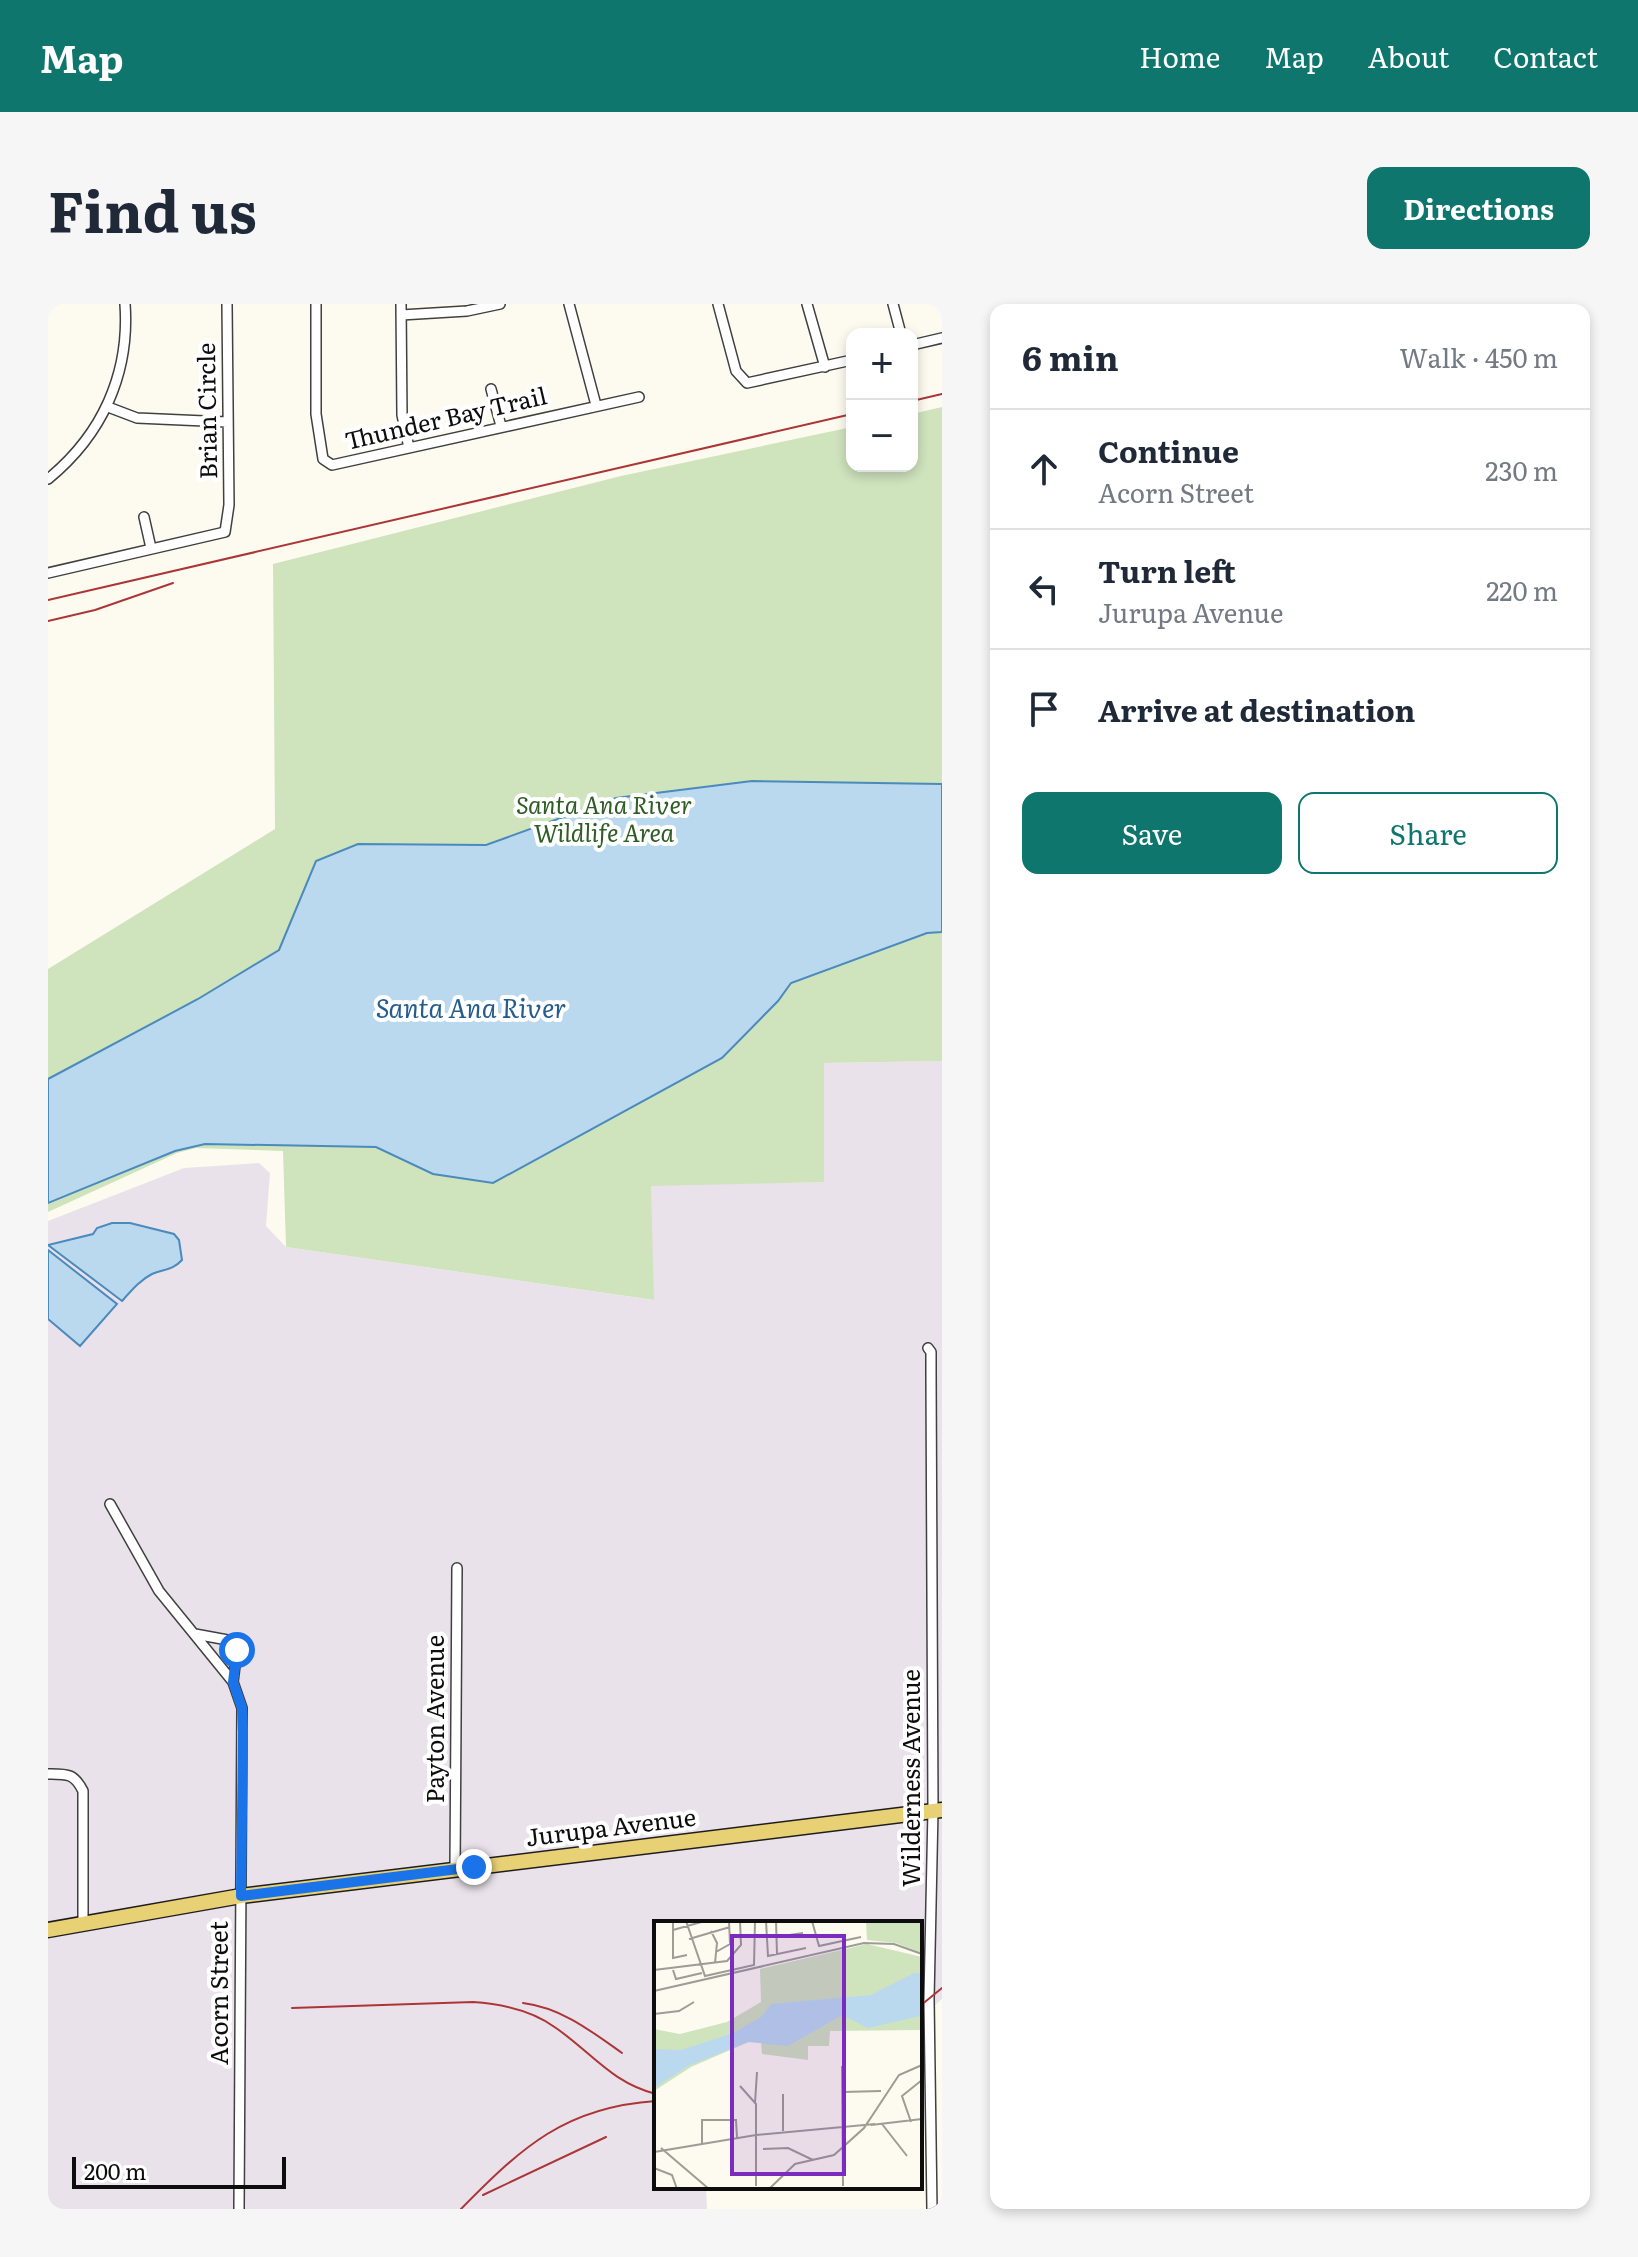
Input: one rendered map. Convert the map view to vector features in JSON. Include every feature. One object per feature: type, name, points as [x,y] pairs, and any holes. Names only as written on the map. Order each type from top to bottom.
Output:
[{"type":"main road","name":"Jurupa Avenue","points":[[48,1930],[241,1896],[937,1810]]},
{"type":"street","points":[[48,479],[83,446],[108,407],[124,348],[125,304]]},
{"type":"street","name":"Brian Circle","points":[[151,548],[225,532],[229,517],[227,304]]},
{"type":"street","name":"Thunder Bay Trail","points":[[316,304],[316,414],[323,459],[332,465],[639,397]]},
{"type":"street","points":[[409,448],[402,415],[401,309],[467,311],[500,304]]},
{"type":"street","points":[[569,304],[596,405]]},
{"type":"street","points":[[718,304],[736,371],[747,383],[846,362]]},
{"type":"street","points":[[807,304],[825,367]]},
{"type":"street","points":[[893,304],[899,328]]},
{"type":"street","points":[[918,344],[942,338]]},
{"type":"street","points":[[491,389],[501,426]]},
{"type":"street","points":[[108,407],[137,418],[227,422]]},
{"type":"street","points":[[48,573],[151,548],[144,517]]},
{"type":"street","name":"Wilderness Avenue","points":[[928,1348],[937,1551],[937,1810],[929,1999],[932,2209]]},
{"type":"street","name":"Acorn Street","points":[[110,1504],[159,1591],[233,1682],[239,1696],[243,1721],[239,2209]]},
{"type":"street","name":"Payton Avenue","points":[[455,1869],[457,1568]]},
{"type":"street","name":"Acorn Street","points":[[195,1634],[233,1641],[237,1650],[233,1682]]},
{"type":"street","points":[[48,1774],[65,1774],[77,1780],[83,1791],[83,1924]]},
{"type":"shaded area","points":[[942,1061],[942,1999],[922,2016],[922,1921],[654,1921],[654,2189],[706,2189],[707,2209],[48,2209],[48,1221],[184,1168],[259,1163],[270,1173],[266,1226],[286,1247],[653,1300],[650,1185],[824,1182],[824,1063]]},
{"type":"green space","name":"Santa Ana River Wildlife Area","points":[[942,407],[942,1061],[824,1063],[824,1182],[651,1186],[654,1300],[286,1247],[283,1151],[196,1148],[177,1153],[48,1212],[48,969],[275,829],[273,564],[621,476],[846,428],[846,472],[918,472],[918,413]]},
{"type":"water","name":"Santa Ana River","points":[[752,781],[942,784],[942,932],[927,933],[791,983],[778,1001],[722,1058],[493,1183],[433,1174],[376,1147],[205,1144],[175,1151],[48,1203],[48,1079],[198,999],[279,950],[316,861],[358,844],[486,845],[616,798]]},
{"type":"water","points":[[112,1223],[130,1223],[174,1234],[179,1240],[182,1260],[172,1268],[148,1276],[122,1301],[48,1245],[93,1234],[97,1228]]},
{"type":"water","points":[[48,1250],[117,1304],[80,1346],[48,1319]]},
{"type":"railway","points":[[916,400],[942,394]]},
{"type":"railway","points":[[48,600],[846,415]]},
{"type":"railway","points":[[48,621],[95,610],[173,583]]},
{"type":"railway","points":[[922,2004],[942,1988]]},
{"type":"railway","points":[[292,2008],[473,2002],[506,2006],[547,2022],[615,2075],[654,2093]]},
{"type":"railway","points":[[523,2003],[563,2015],[622,2053]]},
{"type":"railway","points":[[461,2209],[526,2149],[570,2121],[624,2105],[654,2101]]},
{"type":"railway","points":[[483,2195],[606,2137]]},
{"type":"route","points":[[237,1650],[233,1682],[242,1708],[243,1732],[241,1896],[474,1867]]}]
